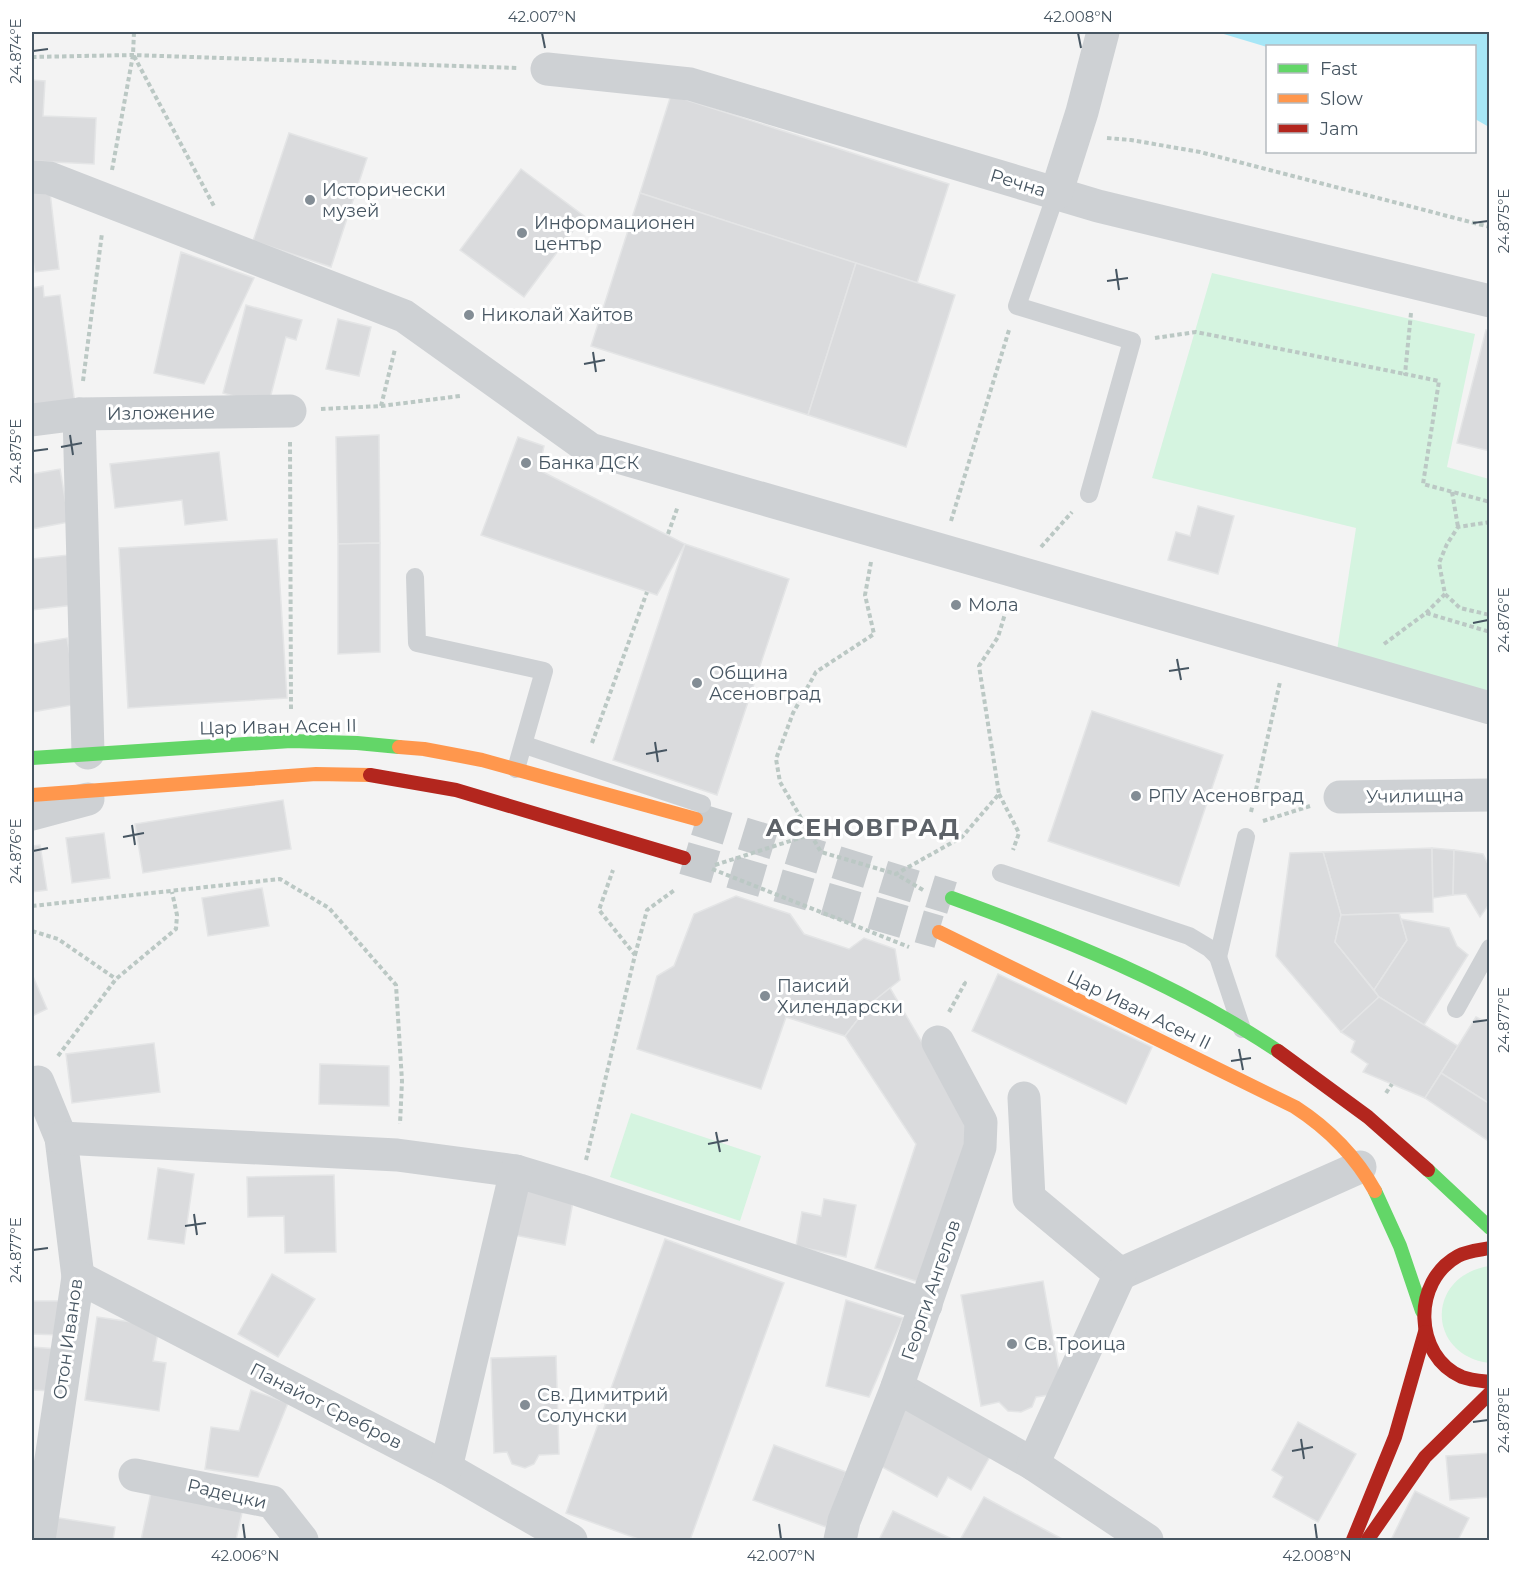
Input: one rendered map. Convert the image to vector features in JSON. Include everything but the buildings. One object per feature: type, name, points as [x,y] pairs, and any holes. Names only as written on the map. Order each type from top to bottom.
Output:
[{"type":"street","points":[[1056,194],[1090,125],[1103,32]]},
{"type":"street","name":"Речна","points":[[547,69],[690,84],[1056,194],[1490,301]]},
{"type":"street","points":[[32,177],[49,178],[404,316],[590,449],[1490,708]]},
{"type":"street","name":"Изложение","points":[[32,420],[79,414],[290,411]]},
{"type":"street","points":[[79,414],[88,753]]},
{"type":"street","name":"Цар Иван Асен II","points":[[32,758],[291,741],[357,743],[424,749],[482,760],[699,812]]},
{"type":"street","points":[[32,795],[316,774],[368,775],[456,790],[684,858]]},
{"type":"street","points":[[32,814],[139,786]]},
{"type":"street","name":"Училищна","points":[[1340,796],[1490,795]]},
{"type":"street","name":"Цар Иван Асен II","points":[[952,898],[1098,954],[1152,979],[1242,1030],[1304,1069],[1369,1118],[1490,1228]]},
{"type":"street","name":"Цар Иван Асен II","points":[[939,932],[1247,1082],[1299,1110],[1323,1126],[1344,1145],[1374,1188],[1387,1214],[1422,1311]]},
{"type":"street","name":"Георги Ангелов","points":[[840,1540],[844,1521],[897,1387],[980,1147],[981,1122],[942,1030]]},
{"type":"street","name":"Отон Иванов","points":[[34,1083],[61,1138],[78,1277],[39,1540]]},
{"type":"street","points":[[1024,1098],[1029,1198],[1120,1274]]},
{"type":"street","points":[[61,1138],[398,1155],[516,1171],[926,1305]]},
{"type":"street","points":[[1033,1464],[1120,1274],[1360,1167]]},
{"type":"street","points":[[446,1468],[516,1171]]},
{"type":"street","points":[[1490,1248],[1474,1249],[1454,1257],[1438,1271],[1427,1290],[1422,1311],[1425,1332],[1432,1351],[1445,1366],[1462,1377],[1490,1382]]},
{"type":"street","name":"Панайот Сребров","points":[[78,1277],[446,1468],[571,1540]]},
{"type":"street","points":[[1353,1540],[1395,1437],[1425,1332]]},
{"type":"street","points":[[897,1387],[1033,1464],[1148,1540]]},
{"type":"street","points":[[1366,1540],[1425,1456],[1490,1393]]},
{"type":"street","name":"Радецки","points":[[135,1474],[272,1502],[302,1540]]},
{"type":"lane","points":[[1056,194],[1017,306],[1132,341],[1089,494]]},
{"type":"lane","points":[[415,577],[417,643],[544,671],[525,745],[516,769]]},
{"type":"lane","points":[[525,745],[699,812]]},
{"type":"lane","points":[[1218,957],[1247,831]]},
{"type":"lane","points":[[1001,873],[1189,936],[1209,948],[1218,957],[1242,1030]]},
{"type":"lane","points":[[1456,1009],[1490,948]]},
{"type":"path","points":[[79,414],[106,200],[133,55],[134,33]]},
{"type":"path","points":[[133,55],[241,253]]},
{"type":"path","points":[[32,57],[133,55],[547,69]]},
{"type":"path","points":[[1090,125],[1131,140],[1200,152],[1490,227]]},
{"type":"path","points":[[1405,374],[1414,283]]},
{"type":"path","points":[[942,550],[1017,306]]},
{"type":"path","points":[[381,406],[404,316]]},
{"type":"path","points":[[1132,341],[1196,332],[1439,381],[1423,484],[1490,502]]},
{"type":"path","points":[[291,741],[290,411],[381,406],[507,390]]},
{"type":"path","points":[[1452,492],[1458,527],[1439,562],[1445,594],[1460,608],[1490,615]]},
{"type":"path","points":[[1014,845],[1019,833],[999,794],[979,666],[998,637],[1018,572],[1089,494]]},
{"type":"path","points":[[1458,527],[1490,522]]},
{"type":"path","points":[[877,532],[865,595],[874,634],[816,672],[793,713],[776,759],[780,782],[821,852],[896,874],[931,895]]},
{"type":"path","points":[[583,766],[647,592]]},
{"type":"path","points":[[1353,668],[1426,613],[1445,594]]},
{"type":"path","points":[[1426,613],[1490,632]]},
{"type":"path","points":[[1247,831],[1287,649]]},
{"type":"path","points":[[896,874],[962,837],[999,794]]},
{"type":"path","points":[[1247,831],[1340,796]]},
{"type":"path","points":[[579,1190],[635,955],[599,910],[623,840]]},
{"type":"path","points":[[707,867],[919,950]]},
{"type":"path","points":[[32,906],[280,879],[329,908],[396,985],[402,1081],[398,1155]]},
{"type":"path","points":[[34,1083],[116,979],[176,929],[177,915],[172,892]]},
{"type":"path","points":[[32,932],[58,939],[116,979]]},
{"type":"path","points":[[942,1030],[965,983],[956,978]]},
{"type":"green space","points":[[1212,273],[1475,334],[1447,467],[1489,479],[1489,701],[1335,663],[1356,528],[1152,478]]},
{"type":"green space","points":[[631,1113],[761,1156],[740,1221],[610,1177]]},
{"type":"green space","points":[[1490,1266],[1489,1363],[1468,1357],[1454,1345],[1445,1331],[1442,1315],[1445,1299],[1454,1284],[1468,1273]]},
{"type":"water","points":[[1217,32],[1489,32],[1489,127],[1476,120],[1476,45],[1266,47]]},
{"type":"tunnel","points":[[696,819],[952,898]]},
{"type":"tunnel","points":[[684,858],[939,932]]},
{"type":"traffic: fast","points":[[32,758],[291,741],[399,747]]},
{"type":"traffic: fast","points":[[952,898],[1120,965],[1200,1005],[1278,1051]]},
{"type":"traffic: fast","points":[[1428,1170],[1490,1228]]},
{"type":"traffic: fast","points":[[1375,1191],[1400,1246],[1422,1311]]},
{"type":"traffic: slow","points":[[399,747],[424,749],[482,760],[696,819]]},
{"type":"traffic: slow","points":[[32,795],[316,774],[370,775]]},
{"type":"traffic: slow","points":[[939,932],[1295,1107],[1319,1124],[1350,1154],[1375,1191]]},
{"type":"traffic: jam","points":[[370,775],[456,790],[684,858]]},
{"type":"traffic: jam","points":[[1278,1051],[1368,1117],[1428,1170]]},
{"type":"traffic: jam","points":[[1490,1248],[1462,1254],[1443,1268],[1432,1282],[1426,1300],[1424,1318],[1427,1336],[1434,1353],[1446,1367],[1462,1377],[1490,1382]]},
{"type":"traffic: jam","points":[[1353,1540],[1395,1437],[1425,1332]]},
{"type":"traffic: jam","points":[[1368,1539],[1425,1457],[1490,1393]]},
{"type":"place","name":"Исторически музей","points":[[310,200]]},
{"type":"place","name":"Информационен център","points":[[522,233]]},
{"type":"place","name":"Николай Хайтов","points":[[469,315]]},
{"type":"place","name":"Банка ДСК","points":[[526,463]]},
{"type":"place","name":"Мола","points":[[956,605]]},
{"type":"place","name":"Община Асеновград","points":[[697,683]]},
{"type":"place","name":"РПУ Асеновград","points":[[1136,796]]},
{"type":"place","name":"Паисий Хилендарски","points":[[765,996]]},
{"type":"place","name":"Св. Троица","points":[[1012,1344]]},
{"type":"place","name":"Св. Димитрий Солунски","points":[[525,1405]]},
{"type":"district","name":"АСЕНОВГРАД","points":[[863,827]]}]
